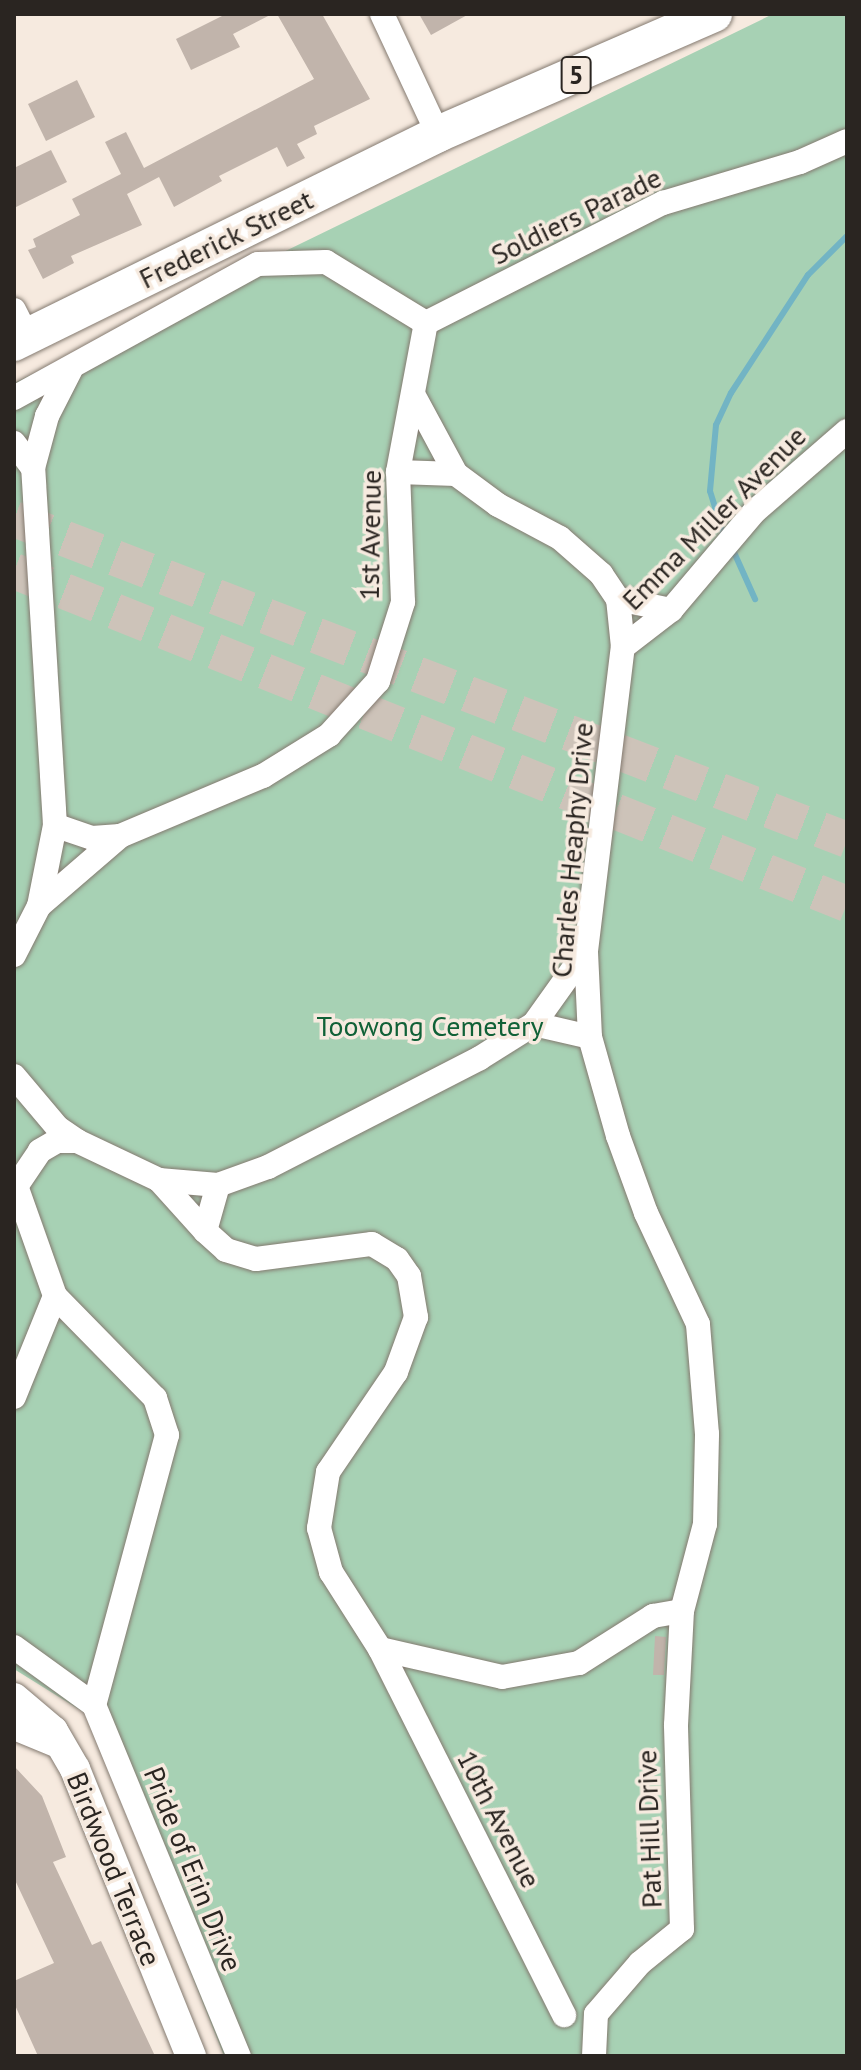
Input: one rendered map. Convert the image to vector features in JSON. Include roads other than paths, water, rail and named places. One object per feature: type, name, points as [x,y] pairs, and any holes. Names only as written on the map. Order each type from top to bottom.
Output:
[{"type":"highway","name":"Frederick Street","points":[[438,134],[477,104],[664,14]]},
{"type":"highway","name":"Frederick Street","points":[[18,330],[438,134],[714,14]]},
{"type":"main road","name":"Birdwood Terrace","points":[[14,1698],[53,1731],[63,1748],[191,2056]]},
{"type":"street","points":[[382,14],[438,134]]},
{"type":"street","name":"Soldiers Parade","points":[[426,323],[663,203],[800,162],[847,141]]},
{"type":"street","points":[[14,398],[70,371],[93,352],[258,264],[326,262],[426,323]]},
{"type":"street","name":"1st Avenue","points":[[120,836],[263,776],[329,735],[378,681],[403,602],[398,472],[426,323]]},
{"type":"street","points":[[14,955],[39,906],[55,825],[33,468],[47,416],[70,371]]},
{"type":"street","points":[[414,396],[456,474],[498,505],[560,538],[601,574],[618,599],[671,610]]},
{"type":"street","name":"Emma Miller Avenue","points":[[623,647],[671,610],[755,511],[847,431]]},
{"type":"street","points":[[14,443],[33,468]]},
{"type":"street","points":[[398,472],[456,474]]},
{"type":"street","name":"Charles Heaphy Drive","points":[[618,599],[623,647],[586,951],[590,1037],[646,1213],[698,1324],[707,1434],[705,1524],[682,1611]]},
{"type":"street","points":[[55,825],[92,838],[120,836]]},
{"type":"street","points":[[39,906],[120,836]]},
{"type":"street","points":[[14,1076],[58,1128],[77,1141],[159,1180],[218,1185],[268,1167],[480,1058],[534,1024],[586,951]]},
{"type":"street","points":[[534,1024],[590,1037]]},
{"type":"street","points":[[14,1647],[94,1705],[167,1435],[155,1398],[55,1296],[15,1183],[40,1151],[57,1141],[77,1141]]},
{"type":"street","name":"10th Avenue","points":[[159,1180],[226,1250],[256,1259],[372,1244],[397,1259],[409,1276],[416,1317],[396,1372],[328,1472],[319,1528],[331,1572],[380,1649],[564,2015],[594,2055]]},
{"type":"street","points":[[205,1231],[218,1185]]},
{"type":"street","points":[[14,1397],[55,1296]]},
{"type":"street","points":[[380,1649],[502,1677],[579,1663],[653,1616],[682,1611]]},
{"type":"street","name":"Pat Hill Drive","points":[[596,2014],[640,1963],[682,1929],[676,1725],[682,1611]]},
{"type":"street","name":"Pride of Erin Drive","points":[[94,1705],[239,2056]]},
{"type":"street","points":[[14,1728],[63,1748]]},
{"type":"street","points":[[564,2015],[596,2014],[594,2055]]},
{"type":"waterway","points":[[724,536],[710,491],[716,425],[731,393],[808,275],[847,236]]},
{"type":"waterway","points":[[733,550],[755,599]]},
{"type":"tunnel","points":[[14,519],[847,840]]},
{"type":"tunnel","points":[[14,571],[847,904]]},
{"type":"park label","name":"Toowong Cemetery","points":[[430,1026]]}]
